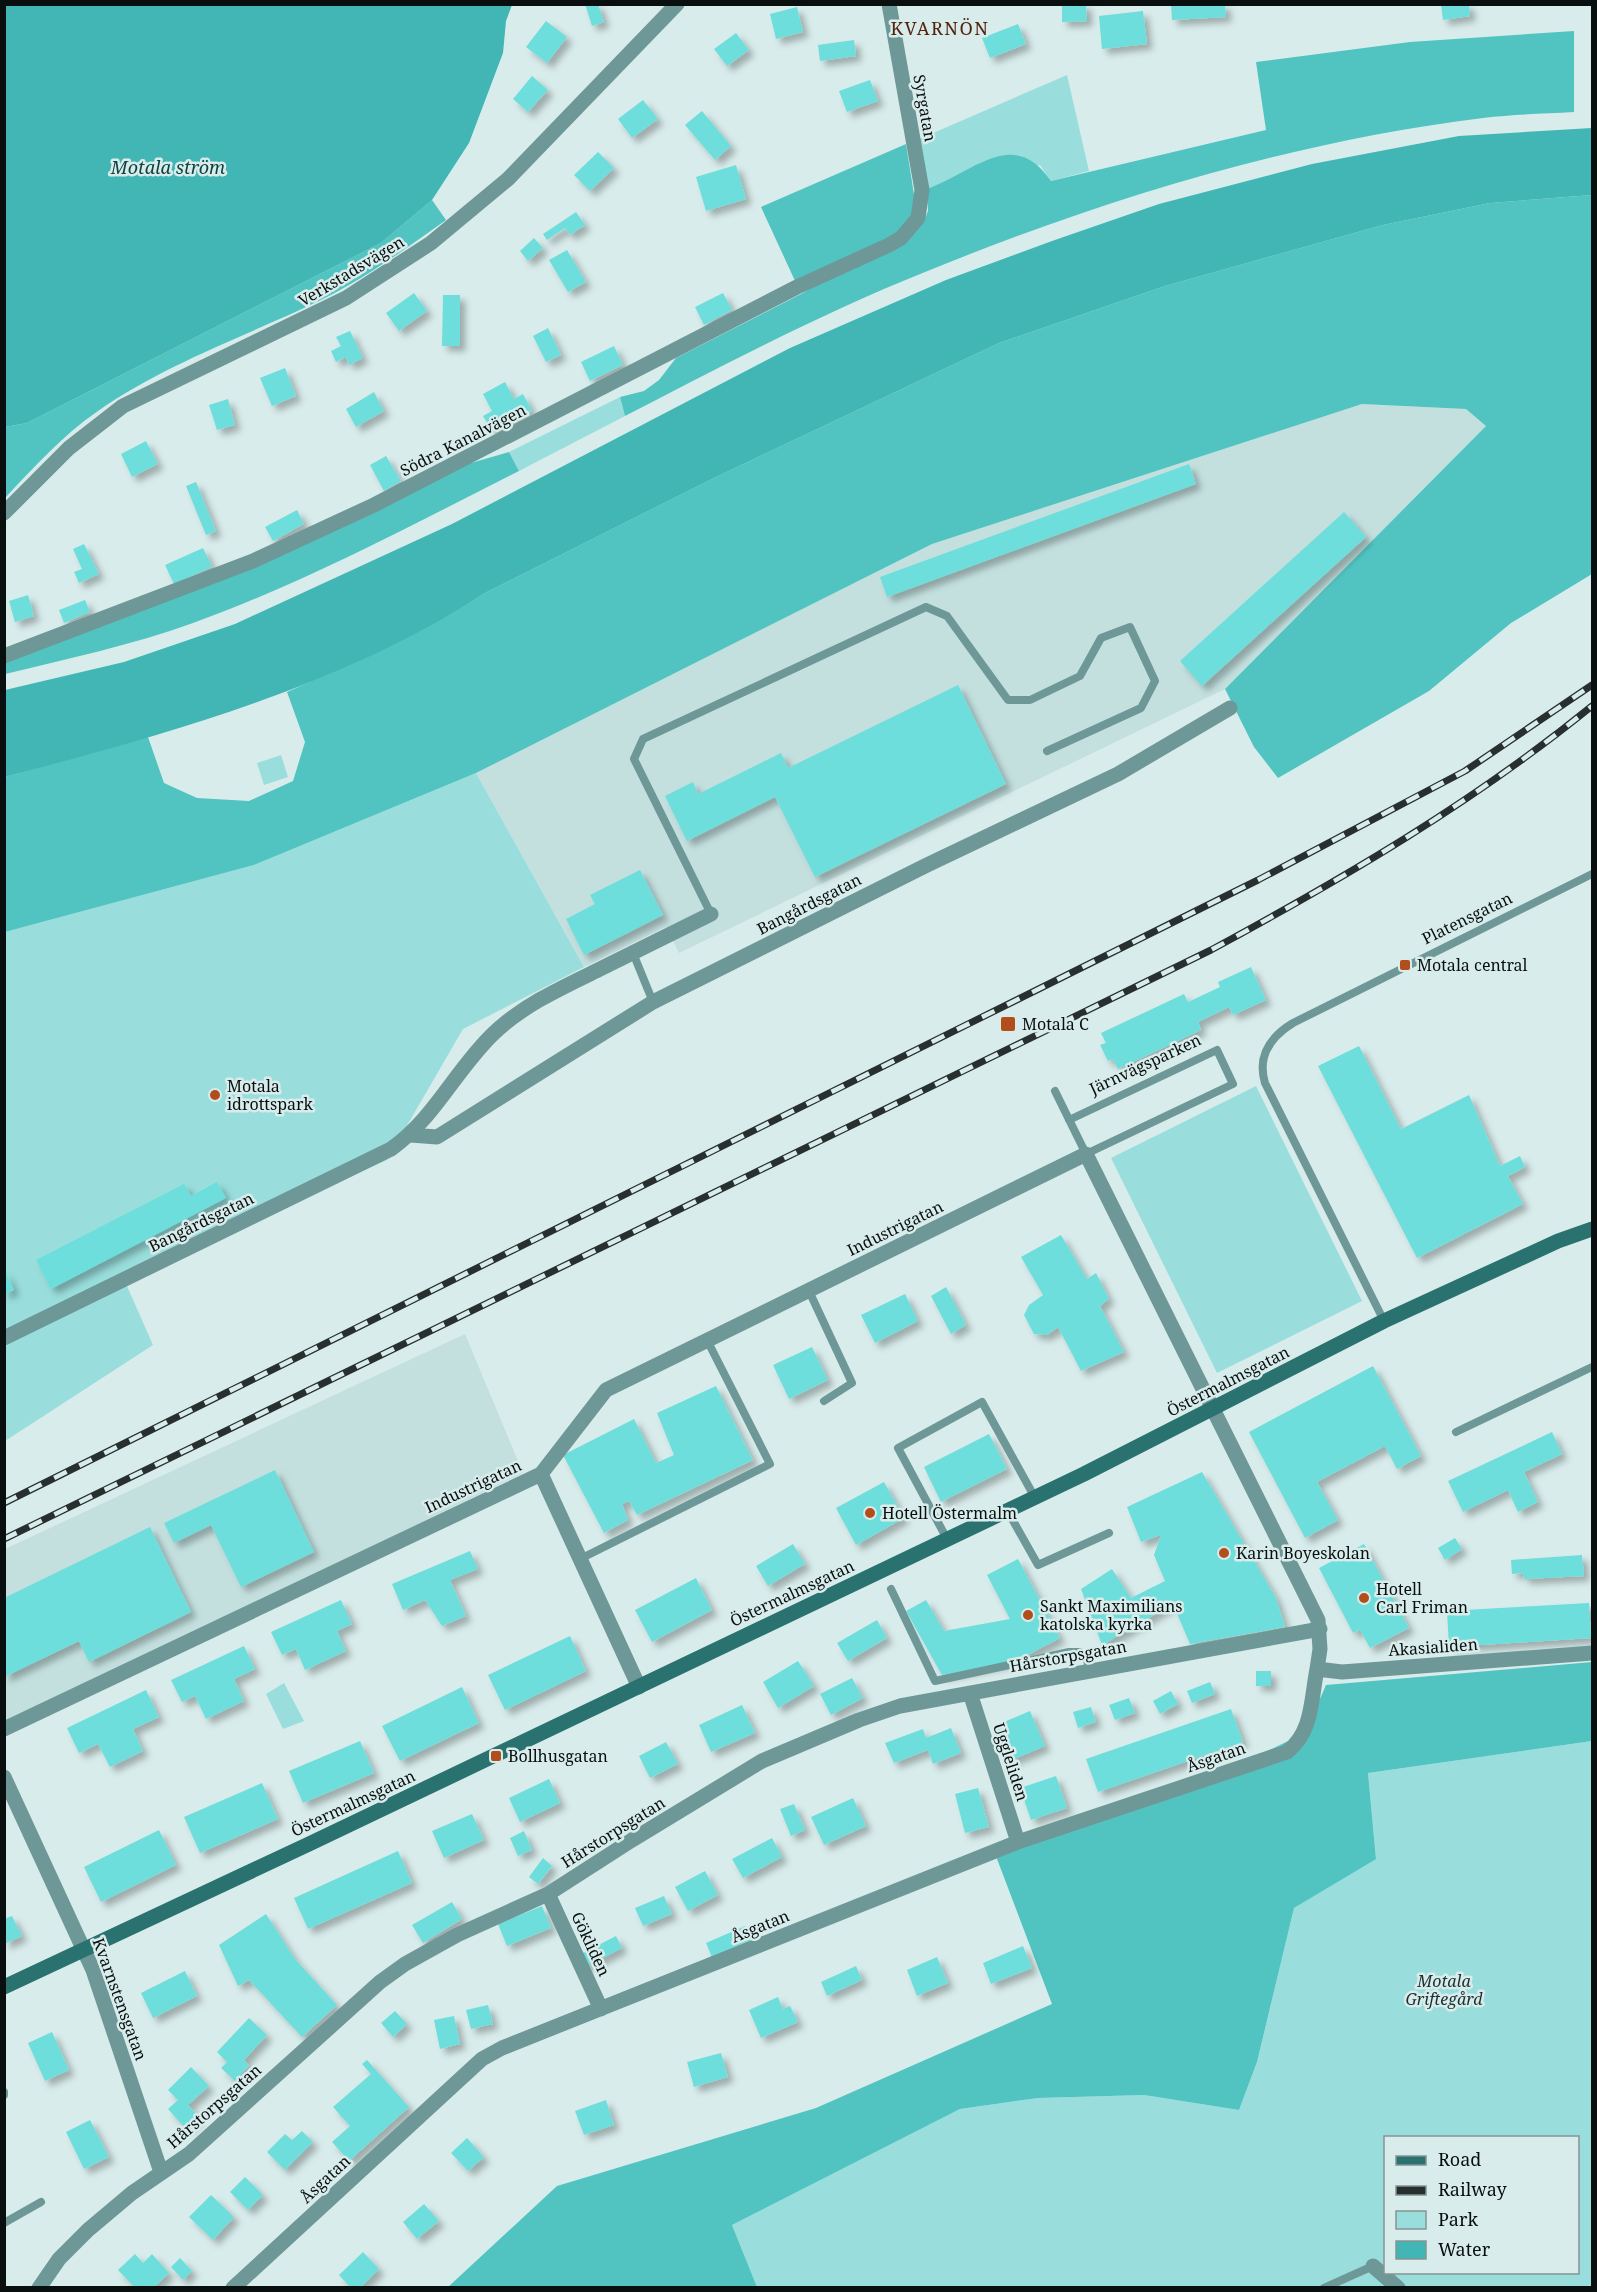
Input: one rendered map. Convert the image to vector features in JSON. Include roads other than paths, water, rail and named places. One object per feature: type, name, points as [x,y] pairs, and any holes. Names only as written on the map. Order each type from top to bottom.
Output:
[{"type":"street","name":"Verkstadsvägen","points":[[4,513],[69,448],[123,406],[346,298],[431,243],[508,179],[677,4]]},
{"type":"street","name":"Syrgatan","points":[[889,4],[922,190],[918,218]]},
{"type":"street","name":"Södra Kanalvägen","points":[[4,656],[253,561],[374,505],[797,287],[889,245],[902,238],[918,218]]},
{"type":"street","name":"Bangårdsgatan","points":[[411,1135],[437,1137],[653,1002],[927,865],[1118,774],[1230,708]]},
{"type":"street","name":"Bangårdsgatan","points":[[4,1338],[372,1159],[411,1135],[428,1118],[469,1059],[495,1032],[517,1014],[563,988],[711,914]]},
{"type":"street","name":"Industrigatan","points":[[4,1730],[541,1474],[606,1390],[1086,1154]]},
{"type":"street","points":[[1086,1154],[1314,1611],[1320,1629],[1317,1669]]},
{"type":"street","name":"Östermalmsgatan","points":[[4,1987],[947,1539],[1212,1410],[1384,1321],[1558,1241],[1593,1229]]},
{"type":"street","points":[[541,1474],[639,1687]]},
{"type":"street","name":"Hårstorpsgatan","points":[[39,2288],[59,2259],[88,2230],[132,2193],[189,2154],[380,1982],[457,1935],[548,1894],[762,1761],[859,1720],[900,1706],[1320,1629]]},
{"type":"street","name":"Akasialiden","points":[[1317,1669],[1342,1672],[1593,1653]]},
{"type":"street","name":"Åsgatan","points":[[233,2288],[482,2060],[502,2048],[1018,1842],[1287,1752],[1299,1742],[1306,1728],[1317,1669]]},
{"type":"street","name":"Uggleliden","points":[[970,1692],[1018,1842]]},
{"type":"street","name":"Kvarnstensgatan","points":[[4,1777],[93,1970],[162,2172]]},
{"type":"street","name":"Gökliden","points":[[548,1894],[601,2009]]},
{"type":"street","points":[[1373,2266],[1398,2288]]},
{"type":"lane","points":[[711,914],[634,759],[643,739],[926,608],[947,616],[1008,700],[1030,700],[1080,676],[1101,638],[1130,627],[1155,681],[1141,708],[1047,751]]},
{"type":"lane","name":"Platensgatan","points":[[1384,1321],[1265,1083],[1262,1058],[1272,1039],[1287,1026],[1593,873]]},
{"type":"lane","points":[[633,952],[653,1002]]},
{"type":"lane","name":"Järnvägsparken","points":[[1069,1120],[1217,1050],[1233,1084],[1086,1154]]},
{"type":"lane","points":[[1055,1090],[1086,1154]]},
{"type":"lane","points":[[809,1291],[852,1383],[824,1401]]},
{"type":"lane","points":[[580,1559],[770,1464],[707,1340]]},
{"type":"lane","points":[[1456,1432],[1593,1367]]},
{"type":"lane","points":[[947,1539],[898,1448],[982,1402],[1034,1496]]},
{"type":"lane","points":[[1007,1510],[1038,1565],[1109,1533]]},
{"type":"lane","points":[[891,1589],[935,1681],[1069,1652],[1080,1652],[1086,1657],[1089,1671]]},
{"type":"lane","points":[[4,2223],[41,2202]]},
{"type":"lane","points":[[1324,2288],[1373,2266]]},
{"type":"water","name":"Motala ström","points":[[5,4],[512,5],[506,21],[503,53],[469,143],[432,200],[381,243],[27,423],[5,427]]},
{"type":"water","points":[[1592,128],[1592,195],[1490,203],[1383,225],[1165,286],[999,343],[712,479],[485,593],[429,626],[372,655],[313,681],[191,724],[5,777],[5,690],[124,662],[235,624],[452,524],[790,348],[946,280],[1159,204],[1312,164],[1459,136]]},
{"type":"railway","points":[[4,1503],[1258,880],[1465,771],[1592,685]]},
{"type":"railway","points":[[4,1539],[1211,950],[1407,837],[1501,774],[1592,706]]},
{"type":"place","name":"Motala central","points":[[1405,965]]},
{"type":"place","name":"Motala C","points":[[1008,1024]]},
{"type":"place","name":"Motala idrottspark","points":[[215,1095]]},
{"type":"place","name":"Hotell Östermalm","points":[[870,1513]]},
{"type":"place","name":"Karin Boyeskolan","points":[[1224,1553]]},
{"type":"place","name":"Hotell Carl Friman","points":[[1364,1598]]},
{"type":"place","name":"Sankt Maximilians katolska kyrka","points":[[1028,1615]]},
{"type":"place","name":"Bollhusgatan","points":[[496,1756]]},
{"type":"district","name":"KVARNÖN","points":[[940,28]]},
{"type":"park label","name":"Motala Griftegård","points":[[1444,1990]]}]
